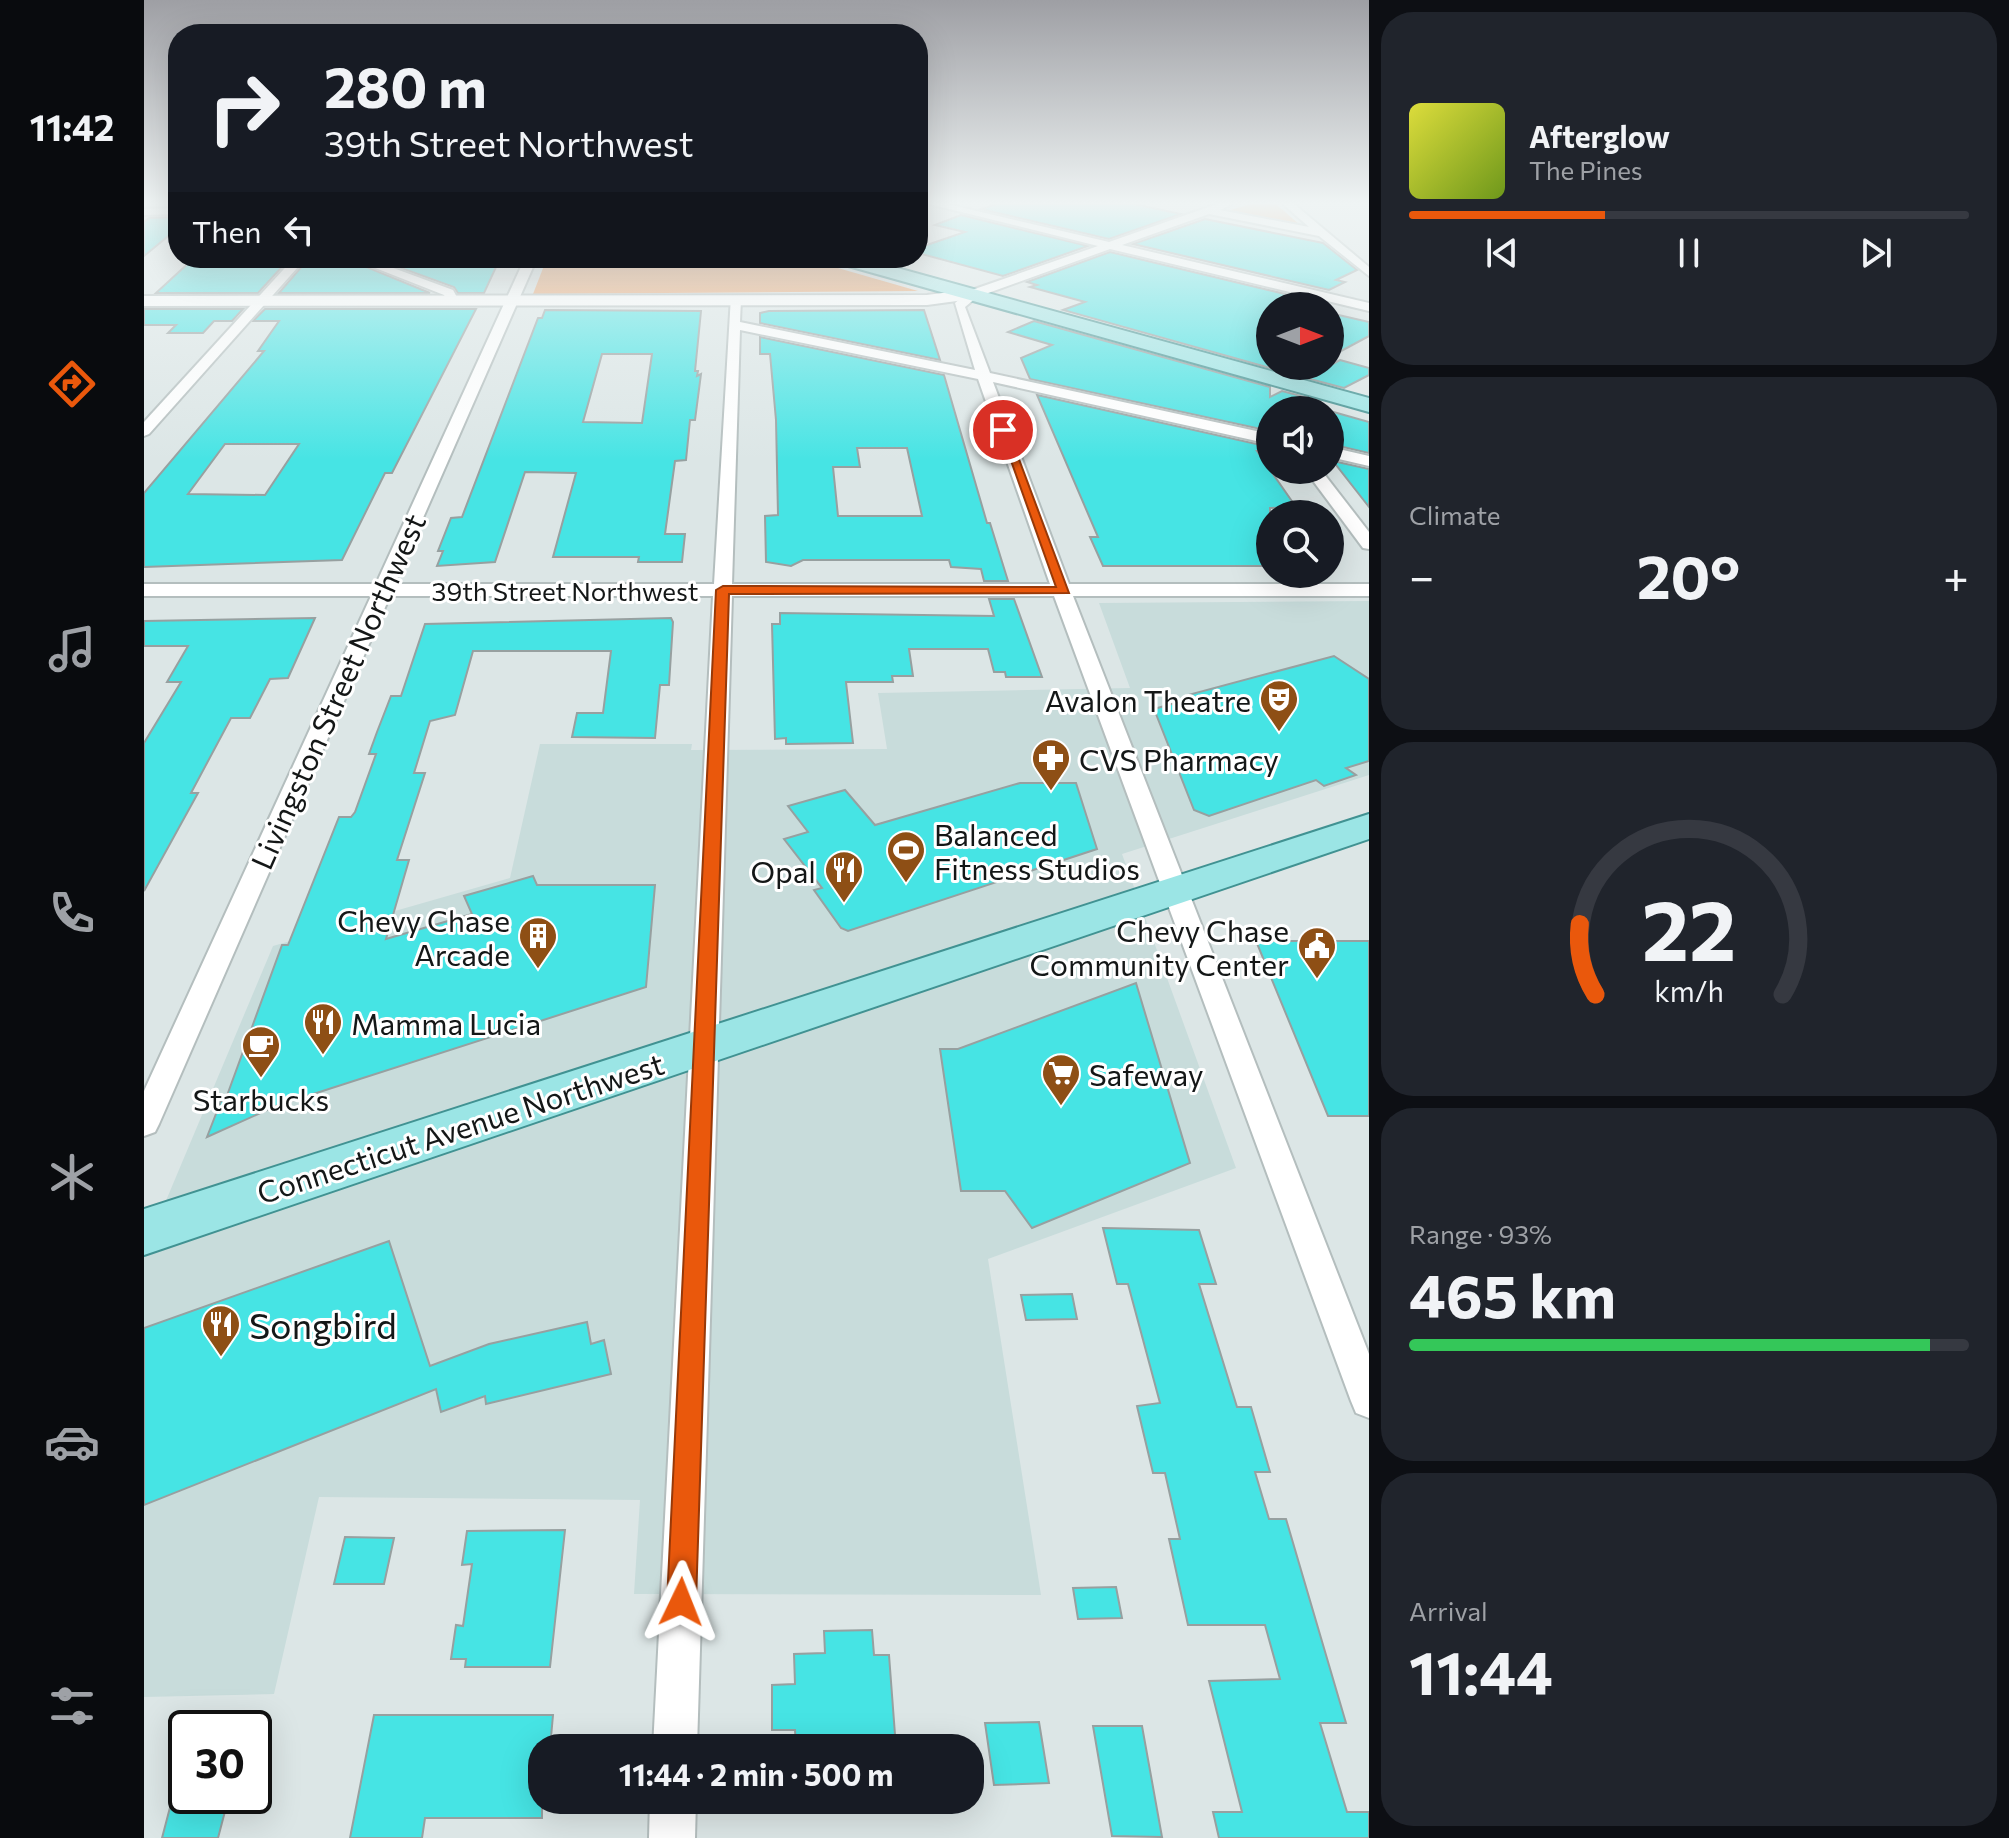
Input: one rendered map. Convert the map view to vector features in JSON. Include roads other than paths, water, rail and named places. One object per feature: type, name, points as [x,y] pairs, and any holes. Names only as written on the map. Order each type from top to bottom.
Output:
[{"type":"main road","points":[[957,290],[1369,405]]},
{"type":"main road","points":[[144,301],[513,299],[734,312],[927,300],[973,294]]},
{"type":"main road","name":"Connecticut Avenue Northwest","points":[[144,1232],[1369,826]]},
{"type":"street","points":[[144,431],[271,290]]},
{"type":"street","points":[[440,290],[449,293],[452,299]]},
{"type":"street","name":"Livingston Street Northwest","points":[[144,1124],[517,290]]},
{"type":"street","points":[[985,290],[973,294],[959,306],[1369,1401]]},
{"type":"street","points":[[1296,290],[1369,307]]},
{"type":"street","points":[[676,1734],[734,312],[983,375],[1256,436]]},
{"type":"street","points":[[1344,455],[1369,461]]},
{"type":"street","points":[[1324,484],[1369,544]]},
{"type":"street","name":"39th Street Northwest","points":[[144,590],[1369,590]]},
{"type":"street","points":[[672,1838],[673,1814]]},
{"type":"place","name":"Avalon Theatre","points":[[1279,733]]},
{"type":"place","name":"CVS Pharmacy","points":[[1051,792]]},
{"type":"place","name":"Balanced Fitness Studios","points":[[906,884]]},
{"type":"place","name":"Opal","points":[[844,904]]},
{"type":"place","name":"Chevy Chase Arcade","points":[[538,970]]},
{"type":"place","name":"Chevy Chase Community Center","points":[[1317,980]]},
{"type":"place","name":"Mamma Lucia","points":[[323,1056]]},
{"type":"place","name":"Starbucks","points":[[261,1079]]},
{"type":"place","name":"Safeway","points":[[1061,1107]]},
{"type":"place","name":"Songbird","points":[[221,1358]]}]
